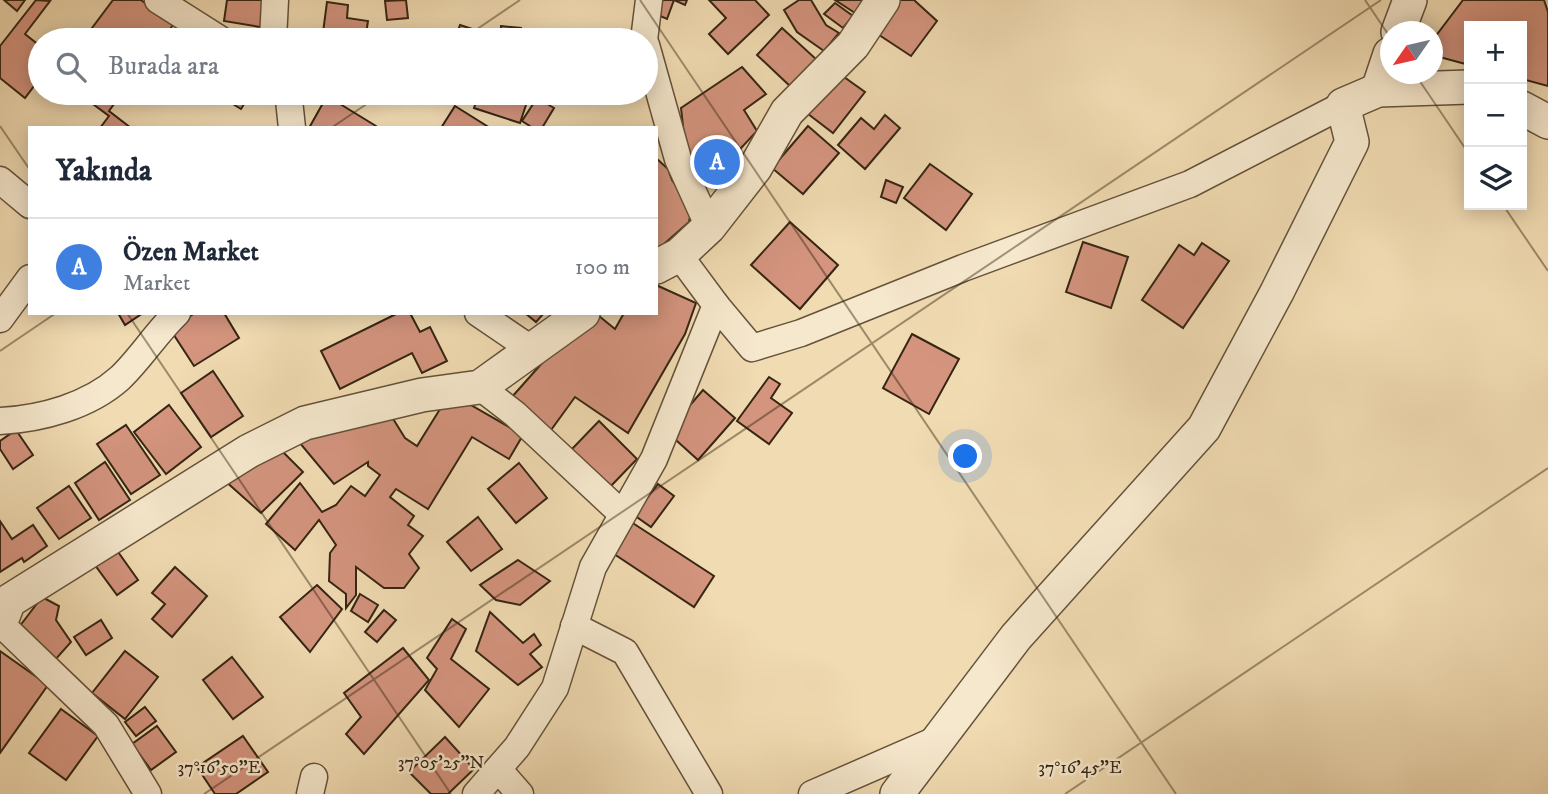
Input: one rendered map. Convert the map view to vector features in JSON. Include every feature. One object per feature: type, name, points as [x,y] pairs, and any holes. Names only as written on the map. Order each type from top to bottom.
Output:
[{"type":"street","points":[[158,0],[201,28]]},
{"type":"street","points":[[274,28],[275,0]]},
{"type":"street","points":[[646,28],[649,0]]},
{"type":"street","points":[[883,0],[853,45],[787,112],[755,168],[709,228],[667,261],[716,305],[752,348],[801,333],[963,268],[1190,184],[1343,105],[1378,90],[1464,87]]},
{"type":"street","points":[[1402,21],[1410,0]]},
{"type":"street","points":[[1378,90],[1380,84]]},
{"type":"street","points":[[658,88],[678,159],[709,228]]},
{"type":"street","points":[[290,105],[292,126]]},
{"type":"street","points":[[897,794],[1016,637],[1204,428],[1278,292],[1352,142],[1343,105]]},
{"type":"street","points":[[1527,111],[1548,122]]},
{"type":"street","points":[[0,180],[28,203]]},
{"type":"street","points":[[0,319],[28,281]]},
{"type":"street","points":[[476,794],[517,747],[555,688],[593,567],[621,513],[654,459],[716,305]]},
{"type":"street","points":[[0,421],[24,420],[85,401],[119,379],[175,315]]},
{"type":"street","points":[[481,315],[531,349]]},
{"type":"street","points":[[148,794],[106,725],[0,623],[9,601],[249,451],[305,423],[422,395],[480,387],[580,315]]},
{"type":"street","points":[[480,387],[515,414],[621,513]]},
{"type":"street","points":[[574,626],[625,653],[709,794]]},
{"type":"street","points":[[812,794],[939,739]]},
{"type":"street","points":[[498,769],[520,794]]},
{"type":"building","points":[[4,0],[25,0],[17,11]]},
{"type":"building","points":[[36,0],[50,1],[25,34],[28,36],[28,94],[25,98],[0,78],[0,46]]},
{"type":"building","points":[[113,0],[141,0],[173,25],[171,28],[92,28]]},
{"type":"building","points":[[227,0],[270,0],[266,28],[224,21]]},
{"type":"building","points":[[406,0],[408,18],[387,20],[385,1]]},
{"type":"building","points":[[656,0],[674,0],[667,19],[651,12]]},
{"type":"building","points":[[674,0],[687,0],[685,5]]},
{"type":"building","points":[[709,0],[755,0],[769,15],[728,54],[709,34],[726,18]]},
{"type":"building","points":[[799,0],[811,0],[826,25],[839,33],[824,51],[797,32],[784,10]]},
{"type":"building","points":[[835,0],[865,0],[855,13]]},
{"type":"building","points":[[888,0],[914,0],[937,21],[911,56],[867,27]]},
{"type":"building","points":[[1463,0],[1544,0],[1548,12],[1548,86],[1527,80],[1527,21],[1464,21],[1464,64],[1443,58],[1443,26]]},
{"type":"building","points":[[327,2],[348,5],[347,18],[368,21],[367,28],[324,28]]},
{"type":"building","points":[[835,3],[853,16],[843,28],[824,14]]},
{"type":"building","points":[[782,28],[817,60],[792,88],[757,55]]},
{"type":"building","points":[[742,67],[766,94],[744,110],[757,131],[702,190],[686,153],[681,108]]},
{"type":"building","points":[[830,67],[865,92],[833,133],[795,104]]},
{"type":"building","points":[[94,105],[113,105],[109,111],[128,126],[102,126],[109,116]]},
{"type":"building","points":[[322,105],[342,105],[376,126],[310,126]]},
{"type":"building","points":[[475,105],[526,105],[520,123],[474,108]]},
{"type":"building","points":[[532,105],[549,105],[554,108],[543,126],[530,126],[522,121]]},
{"type":"building","points":[[455,106],[487,126],[442,126]]},
{"type":"building","points":[[885,115],[900,128],[865,169],[838,145],[861,118],[874,129]]},
{"type":"building","points":[[808,126],[839,153],[803,194],[772,168]]},
{"type":"building","points":[[658,160],[668,169],[672,180],[692,207],[689,222],[658,249]]},
{"type":"building","points":[[930,164],[972,194],[946,230],[904,198]]},
{"type":"building","points":[[886,180],[903,187],[896,203],[881,197]]},
{"type":"building","points":[[790,222],[838,265],[800,309],[751,265]]},
{"type":"building","points":[[1083,242],[1128,257],[1111,308],[1066,292]]},
{"type":"building","points":[[1202,243],[1229,261],[1183,328],[1142,300],[1179,245],[1194,255]]},
{"type":"building","points":[[658,286],[696,303],[685,334],[628,433],[575,397],[551,430],[511,398],[559,344],[599,316],[615,329],[623,315],[658,315]]},
{"type":"building","points":[[119,315],[140,315],[125,325]]},
{"type":"building","points":[[192,315],[225,315],[239,338],[194,366],[170,329]]},
{"type":"building","points":[[394,315],[411,315],[420,332],[430,327],[447,361],[422,373],[412,353],[340,389],[321,351]]},
{"type":"building","points":[[527,315],[542,315],[536,322]]},
{"type":"building","points":[[912,334],[959,359],[929,414],[883,388]]},
{"type":"building","points":[[213,371],[243,416],[211,437],[181,393]]},
{"type":"building","points":[[769,377],[780,384],[771,398],[792,413],[769,444],[737,421]]},
{"type":"building","points":[[703,390],[735,418],[698,460],[667,432]]},
{"type":"building","points":[[450,393],[523,435],[509,459],[472,437],[428,509],[396,489],[390,497],[414,516],[408,525],[423,536],[409,554],[419,568],[404,588],[384,588],[356,567],[356,595],[346,608],[346,594],[329,581],[330,553],[336,545],[319,520],[295,550],[266,524],[300,483],[322,512],[336,505],[351,486],[365,496],[380,475],[368,466],[368,462],[334,484],[299,442],[387,409],[405,438],[417,446]]},
{"type":"building","points":[[169,405],[201,447],[166,474],[134,432]]},
{"type":"building","points":[[599,421],[637,459],[609,488],[571,450]]},
{"type":"building","points":[[126,425],[160,475],[131,494],[97,444]]},
{"type":"building","points":[[16,430],[33,455],[13,469],[0,449],[0,441]]},
{"type":"building","points":[[275,444],[303,472],[261,513],[223,479]]},
{"type":"building","points":[[105,462],[130,500],[99,520],[75,483]]},
{"type":"building","points":[[519,463],[547,498],[516,523],[488,489]]},
{"type":"building","points":[[658,484],[674,496],[651,527],[634,515]]},
{"type":"building","points":[[69,486],[91,518],[59,539],[37,508]]},
{"type":"building","points":[[478,517],[502,549],[471,571],[447,542]]},
{"type":"building","points":[[625,518],[714,576],[694,607],[605,548]]},
{"type":"building","points":[[0,521],[12,539],[33,525],[47,546],[24,562],[22,558],[0,572]]},
{"type":"building","points":[[111,542],[138,580],[117,595],[89,557]]},
{"type":"building","points":[[518,560],[550,581],[520,605],[496,600],[480,585]]},
{"type":"building","points":[[175,567],[207,596],[172,637],[152,619],[165,604],[152,593]]},
{"type":"building","points":[[317,585],[342,609],[310,652],[280,617]]},
{"type":"building","points":[[360,594],[378,605],[368,622],[351,611]]},
{"type":"building","points":[[42,597],[59,606],[56,620],[71,642],[55,660],[16,631]]},
{"type":"building","points":[[384,610],[396,620],[377,642],[365,632]]},
{"type":"building","points":[[490,612],[523,643],[534,634],[541,645],[530,654],[542,667],[518,685],[476,651]]},
{"type":"building","points":[[452,619],[466,629],[451,659],[489,689],[459,727],[425,690],[437,669],[427,658]]},
{"type":"building","points":[[101,620],[112,638],[86,655],[74,637]]},
{"type":"building","points":[[403,648],[429,680],[364,754],[346,734],[361,717],[344,693]]},
{"type":"building","points":[[0,651],[48,685],[0,753]]},
{"type":"building","points":[[125,651],[158,677],[125,719],[92,693]]},
{"type":"building","points":[[232,657],[263,697],[233,719],[203,680]]},
{"type":"building","points":[[145,707],[156,721],[136,736],[125,722]]},
{"type":"building","points":[[61,709],[98,736],[66,780],[29,753]]},
{"type":"building","points":[[157,726],[176,752],[151,770],[132,744]]},
{"type":"building","points":[[243,736],[268,772],[236,794],[215,794],[197,767]]},
{"type":"building","points":[[445,737],[474,769],[448,794],[431,794],[409,772]]},
{"type":"place","name":"Özen Market","points":[[717,162]]}]
